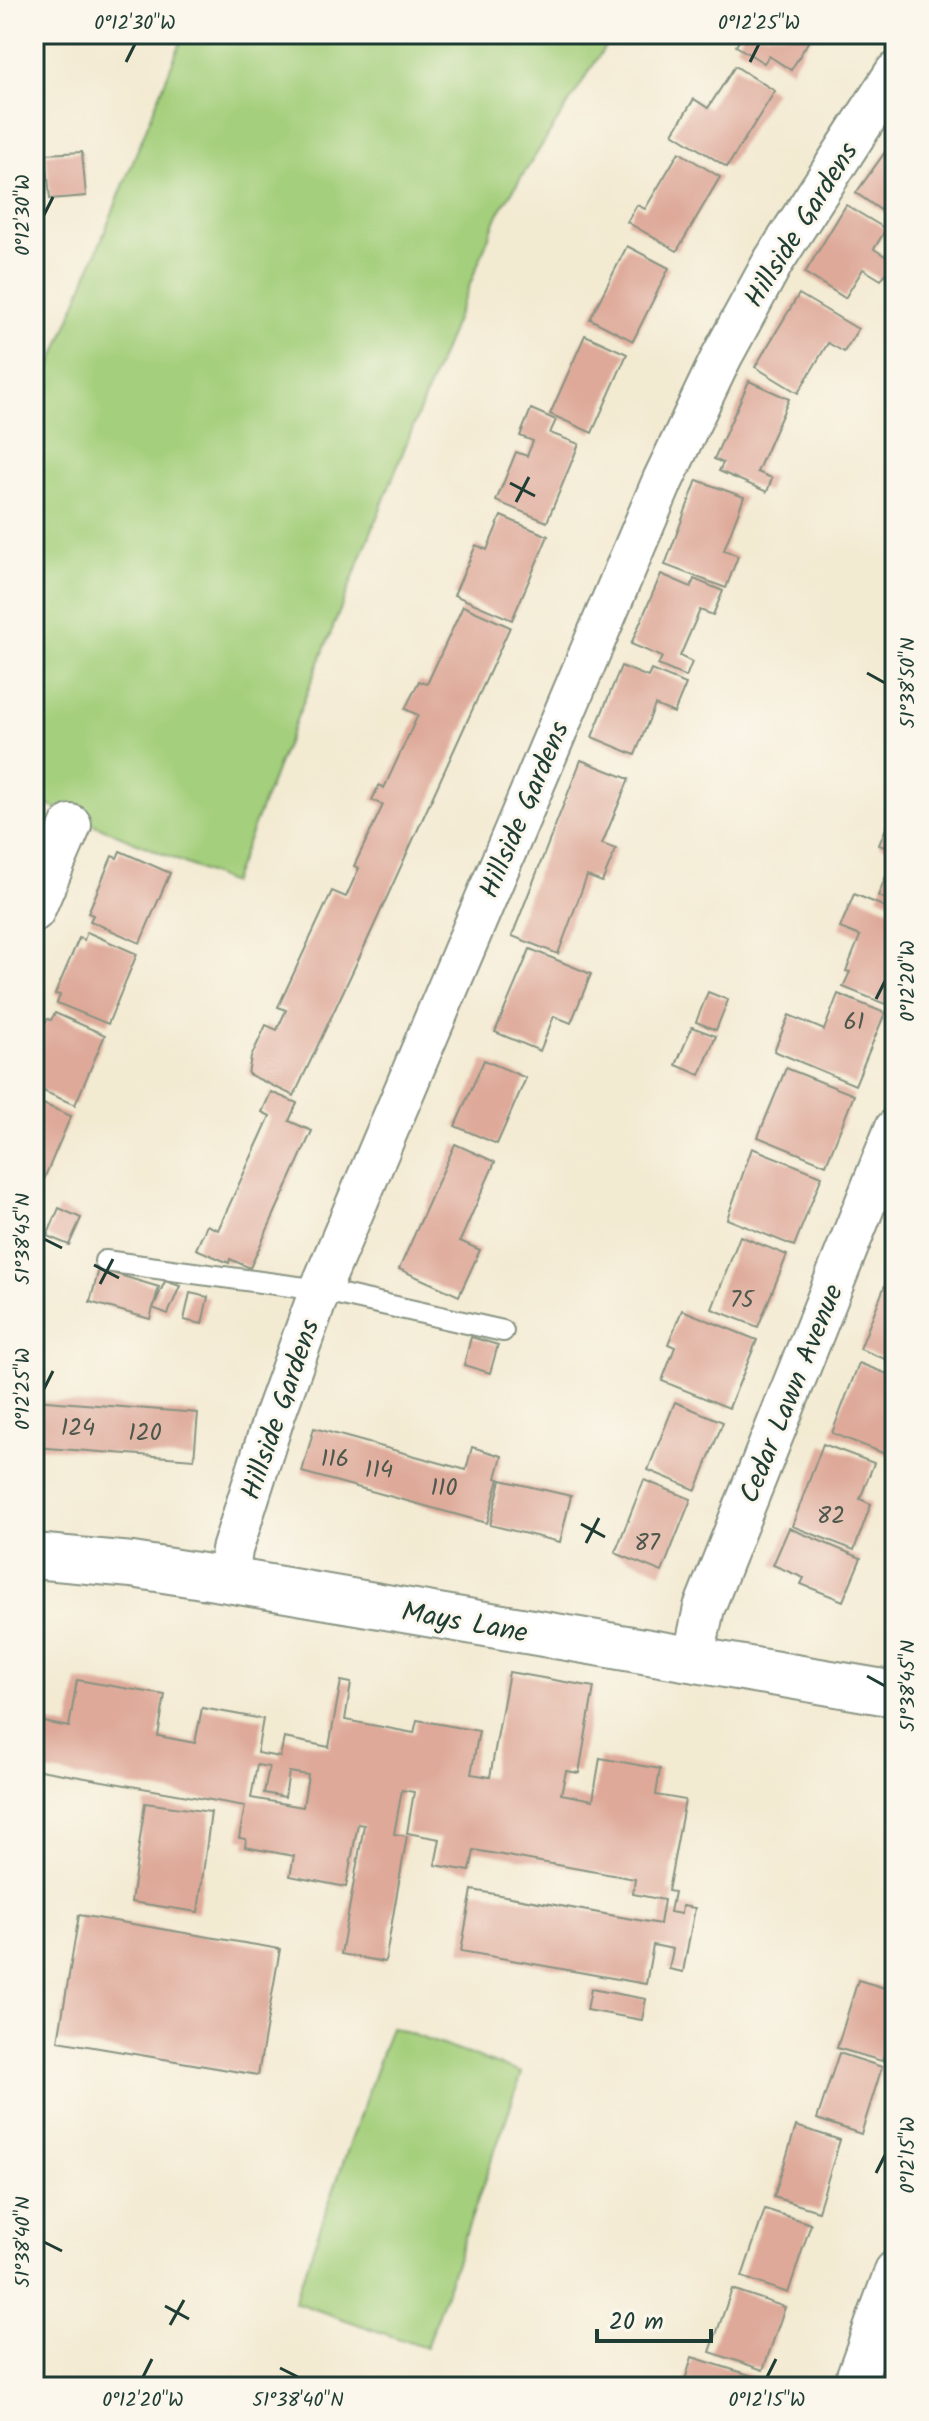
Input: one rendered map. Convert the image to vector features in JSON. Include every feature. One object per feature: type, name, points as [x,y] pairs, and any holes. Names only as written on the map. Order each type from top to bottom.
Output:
[{"type":"street","name":"Hillside Gardens","points":[[228,1580],[232,1550],[270,1429],[320,1290],[663,480],[722,356],[773,262],[895,73]]},
{"type":"street","points":[[34,911],[71,825]]},
{"type":"street","name":"Cedar Lawn Avenue","points":[[693,1660],[704,1608],[895,1129]]},
{"type":"street","name":"Mays Lane","points":[[34,1556],[132,1565],[228,1580],[895,1694]]},
{"type":"street","points":[[853,2387],[895,2271]]},
{"type":"lane","points":[[105,1261],[320,1290],[503,1331]]},
{"type":"green space","points":[[184,34],[613,34],[498,214],[231,883],[34,799],[34,408]]},
{"type":"green space","points":[[391,2027],[522,2073],[426,2348],[294,2302]]},
{"type":"building","points":[[743,34],[813,34],[791,70],[769,56],[764,63],[736,46]]},
{"type":"building","points":[[735,66],[775,91],[727,167],[673,133],[694,99],[708,108]]},
{"type":"building","points":[[895,138],[895,220],[856,193]]},
{"type":"building","points":[[82,152],[86,196],[50,199],[46,154]]},
{"type":"building","points":[[679,152],[720,177],[677,251],[627,222],[637,205],[645,209]]},
{"type":"building","points":[[846,205],[886,229],[874,249],[893,261],[881,280],[863,269],[845,298],[805,273]]},
{"type":"building","points":[[627,246],[669,268],[633,341],[590,319]]},
{"type":"building","points":[[799,294],[858,329],[844,352],[828,343],[798,393],[755,367]]},
{"type":"building","points":[[585,335],[627,354],[592,433],[550,414]]},
{"type":"building","points":[[749,381],[789,399],[757,472],[772,478],[767,492],[719,471],[723,463],[714,459]]},
{"type":"building","points":[[531,409],[556,420],[550,433],[579,444],[547,522],[496,501],[516,452],[527,456],[533,441],[520,436]]},
{"type":"building","points":[[697,480],[744,497],[724,550],[738,556],[726,588],[665,565]]},
{"type":"building","points":[[501,516],[548,536],[512,620],[454,595],[476,545],[487,550]]},
{"type":"building","points":[[661,574],[691,587],[694,579],[723,591],[713,615],[700,610],[680,656],[692,662],[686,677],[658,665],[662,657],[631,644]]},
{"type":"building","points":[[463,606],[510,627],[294,1096],[248,1074],[251,1057],[266,1025],[277,1030],[286,1010],[278,1007],[332,891],[346,897],[359,868],[354,866],[383,805],[372,800],[379,785],[384,788],[418,715],[405,709],[419,681],[427,684]]},
{"type":"building","points":[[621,666],[648,677],[651,670],[686,684],[674,713],[655,705],[635,755],[592,737]]},
{"type":"building","points":[[581,760],[629,779],[602,844],[616,849],[602,882],[587,876],[558,954],[512,936]]},
{"type":"building","points":[[895,806],[895,851],[879,845]]},
{"type":"building","points":[[120,851],[170,873],[140,943],[90,921],[93,915],[88,913],[112,856],[117,858]]},
{"type":"building","points":[[895,853],[895,903],[878,896]]},
{"type":"building","points":[[854,894],[895,911],[895,990],[891,989],[885,1004],[843,987],[860,936],[840,928]]},
{"type":"building","points":[[87,932],[137,954],[108,1024],[57,1003],[60,995],[55,994],[79,938],[84,940]]},
{"type":"building","points":[[530,949],[591,974],[571,1023],[554,1016],[540,1051],[495,1032]]},
{"type":"building","points":[[708,992],[728,1000],[716,1030],[696,1022]]},
{"type":"building","points":[[838,994],[885,1013],[855,1085],[774,1051],[789,1015],[824,1030]]},
{"type":"building","points":[[55,1013],[105,1035],[75,1105],[34,1087],[34,1049],[47,1019],[51,1020]]},
{"type":"building","points":[[692,1027],[716,1036],[700,1075],[676,1065]]},
{"type":"building","points":[[484,1060],[526,1078],[497,1144],[455,1126]]},
{"type":"building","points":[[786,1068],[854,1095],[826,1165],[758,1137]]},
{"type":"building","points":[[271,1092],[297,1103],[289,1121],[312,1131],[250,1268],[196,1249],[207,1225],[218,1230],[270,1116],[262,1112]]},
{"type":"building","points":[[34,1100],[71,1116],[41,1186],[34,1183]]},
{"type":"building","points":[[455,1144],[495,1162],[460,1241],[480,1250],[459,1296],[399,1269]]},
{"type":"building","points":[[752,1148],[822,1176],[794,1246],[727,1219]]},
{"type":"building","points":[[59,1208],[81,1218],[69,1245],[47,1236]]},
{"type":"building","points":[[740,1236],[787,1255],[758,1327],[712,1309]]},
{"type":"building","points":[[99,1269],[159,1287],[150,1319],[90,1302]]},
{"type":"building","points":[[887,1280],[895,1284],[895,1363],[860,1349]]},
{"type":"building","points":[[165,1281],[180,1286],[168,1314],[153,1308]]},
{"type":"building","points":[[190,1293],[208,1297],[202,1324],[184,1320]]},
{"type":"building","points":[[682,1310],[757,1340],[729,1408],[662,1381],[675,1347],[668,1344]]},
{"type":"building","points":[[471,1337],[498,1345],[490,1373],[464,1365]]},
{"type":"building","points":[[859,1363],[895,1377],[895,1408],[891,1416],[895,1418],[893,1457],[832,1433]]},
{"type":"building","points":[[34,1400],[198,1413],[194,1459],[34,1447]]},
{"type":"building","points":[[675,1402],[723,1422],[696,1490],[648,1470]]},
{"type":"building","points":[[314,1428],[466,1470],[472,1447],[502,1456],[487,1523],[302,1472]]},
{"type":"building","points":[[823,1444],[874,1463],[860,1499],[871,1504],[854,1550],[792,1526]]},
{"type":"building","points":[[501,1480],[571,1496],[560,1542],[490,1525]]},
{"type":"building","points":[[644,1480],[691,1499],[662,1572],[615,1553]]},
{"type":"building","points":[[789,1528],[861,1558],[843,1601],[801,1584],[804,1578],[773,1565]]},
{"type":"building","points":[[895,1577],[895,1606],[885,1602]]},
{"type":"building","points":[[509,1672],[594,1687],[579,1773],[566,1771],[561,1794],[593,1800],[600,1758],[660,1769],[656,1795],[685,1800],[668,1891],[674,1892],[670,1912],[681,1914],[682,1906],[695,1908],[683,1972],[669,1969],[673,1949],[653,1945],[646,1984],[461,1951],[472,1890],[660,1924],[664,1900],[633,1894],[635,1879],[474,1850],[470,1871],[435,1865],[440,1839],[407,1833],[414,1792],[402,1790],[394,1834],[407,1836],[385,1962],[341,1954],[364,1825],[358,1824],[346,1887],[290,1876],[294,1856],[245,1847],[246,1839],[239,1838],[245,1806],[34,1769],[34,1720],[69,1727],[77,1680],[165,1695],[158,1736],[195,1743],[202,1708],[263,1719],[257,1753],[280,1757],[284,1738],[329,1747],[341,1681],[351,1683],[345,1720],[414,1733],[417,1720],[479,1731],[471,1774],[490,1777]],"holes":[[[257,1765],[269,1767],[264,1793],[285,1797],[289,1772],[308,1775],[303,1807],[251,1798]]]},
{"type":"building","points":[[145,1803],[211,1812],[198,1912],[131,1902]]},
{"type":"building","points":[[79,1915],[280,1949],[258,2075],[58,2041]]},
{"type":"building","points":[[858,1980],[895,1991],[895,2017],[882,2061],[837,2048]]},
{"type":"building","points":[[591,1989],[646,1999],[642,2020],[587,2010]]},
{"type":"building","points":[[839,2053],[882,2067],[861,2134],[817,2119]]},
{"type":"building","points":[[796,2126],[840,2140],[818,2211],[774,2197]]},
{"type":"building","points":[[765,2209],[811,2224],[788,2293],[742,2277]]},
{"type":"building","points":[[732,2289],[785,2307],[763,2370],[710,2352]]},
{"type":"building","points":[[692,2357],[759,2378],[757,2387],[683,2387]]}]
